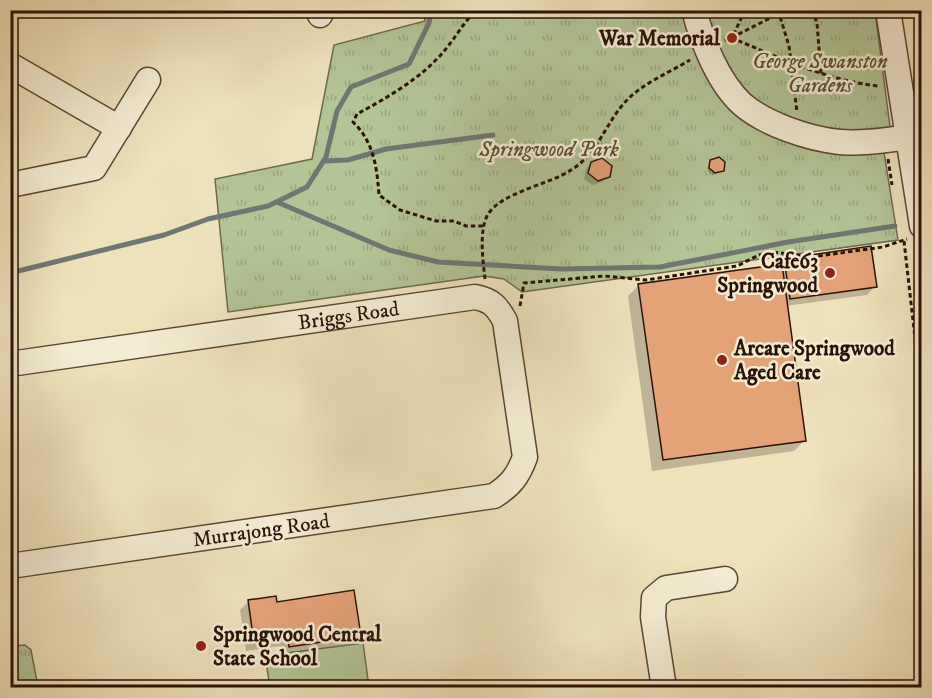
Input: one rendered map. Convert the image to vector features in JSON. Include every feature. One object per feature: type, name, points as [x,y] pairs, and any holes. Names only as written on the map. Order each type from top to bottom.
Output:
[{"type":"street","points":[[694,10],[707,50],[727,86],[742,104],[767,119],[801,133],[838,142],[909,137]]},
{"type":"street","points":[[888,10],[909,137],[909,232]]},
{"type":"street","points":[[10,65],[119,128]]},
{"type":"street","points":[[10,185],[94,168],[148,80]]},
{"type":"street","name":"Briggs Road","points":[[10,364],[475,297],[487,299],[497,306],[505,321],[525,457],[519,475],[509,487]]},
{"type":"street","name":"Murrajong Road","points":[[10,566],[494,496],[509,487]]},
{"type":"street","points":[[664,687],[653,617],[654,598],[666,588],[725,579]]},
{"type":"path","points":[[732,38],[745,10]]},
{"type":"path","points":[[484,272],[484,226],[488,215],[506,199],[555,179],[585,160],[627,100],[707,50],[786,10]]},
{"type":"path","points":[[812,10],[816,23],[821,74]]},
{"type":"path","points":[[474,12],[445,51],[382,101],[357,114],[353,122],[360,129],[377,161],[379,195],[399,210],[436,221],[454,221],[466,226],[484,226]]},
{"type":"path","points":[[779,13],[790,62],[801,133]]},
{"type":"path","points":[[732,38],[821,74],[850,83],[878,86]]},
{"type":"path","points":[[876,75],[879,97]]},
{"type":"path","points":[[885,140],[893,188]]},
{"type":"path","points":[[516,313],[521,306],[524,283],[604,276],[646,280],[737,266],[759,255],[773,252],[811,257],[883,247],[909,232],[921,400]]},
{"type":"green space","name":"Springwood Park","points":[[424,11],[875,11],[890,127],[883,146],[898,240],[522,292],[504,279],[484,276],[228,312],[215,179],[312,159],[334,45],[425,21]]},
{"type":"green space","points":[[363,643],[369,687],[270,687],[265,656]]},
{"type":"green space","points":[[25,645],[31,650],[38,687],[19,687],[11,676],[11,646]]},
{"type":"building","points":[[719,157],[725,162],[724,171],[715,173],[709,168],[710,160]]},
{"type":"building","points":[[602,158],[612,166],[610,177],[598,181],[588,173],[591,162]]},
{"type":"building","name":"Cafe63 Springwood","points":[[871,246],[877,287],[790,299],[784,259]]},
{"type":"building","name":"Arcare Springwood Aged Care","points":[[782,264],[806,441],[663,460],[638,284]]},
{"type":"building","points":[[354,590],[361,636],[289,647],[288,638],[254,643],[248,600],[276,596],[277,602]]},
{"type":"waterway","points":[[10,273],[164,235],[208,219],[268,206],[307,187],[326,157],[337,111],[351,87],[409,64],[429,23],[431,10]]},
{"type":"waterway","points":[[324,161],[348,160],[386,149],[493,135]]},
{"type":"waterway","points":[[277,202],[389,250],[438,262],[561,269],[660,267],[788,242],[895,226]]},
{"type":"place","name":"War Memorial","points":[[732,38]]},
{"type":"place","name":"Cafe63 Springwood","points":[[830,273]]},
{"type":"place","name":"Arcare Springwood Aged Care","points":[[722,360]]},
{"type":"place","name":"Springwood Central State School","points":[[201,646]]},
{"type":"park label","name":"George Swanston Gardens","points":[[820,73]]}]
